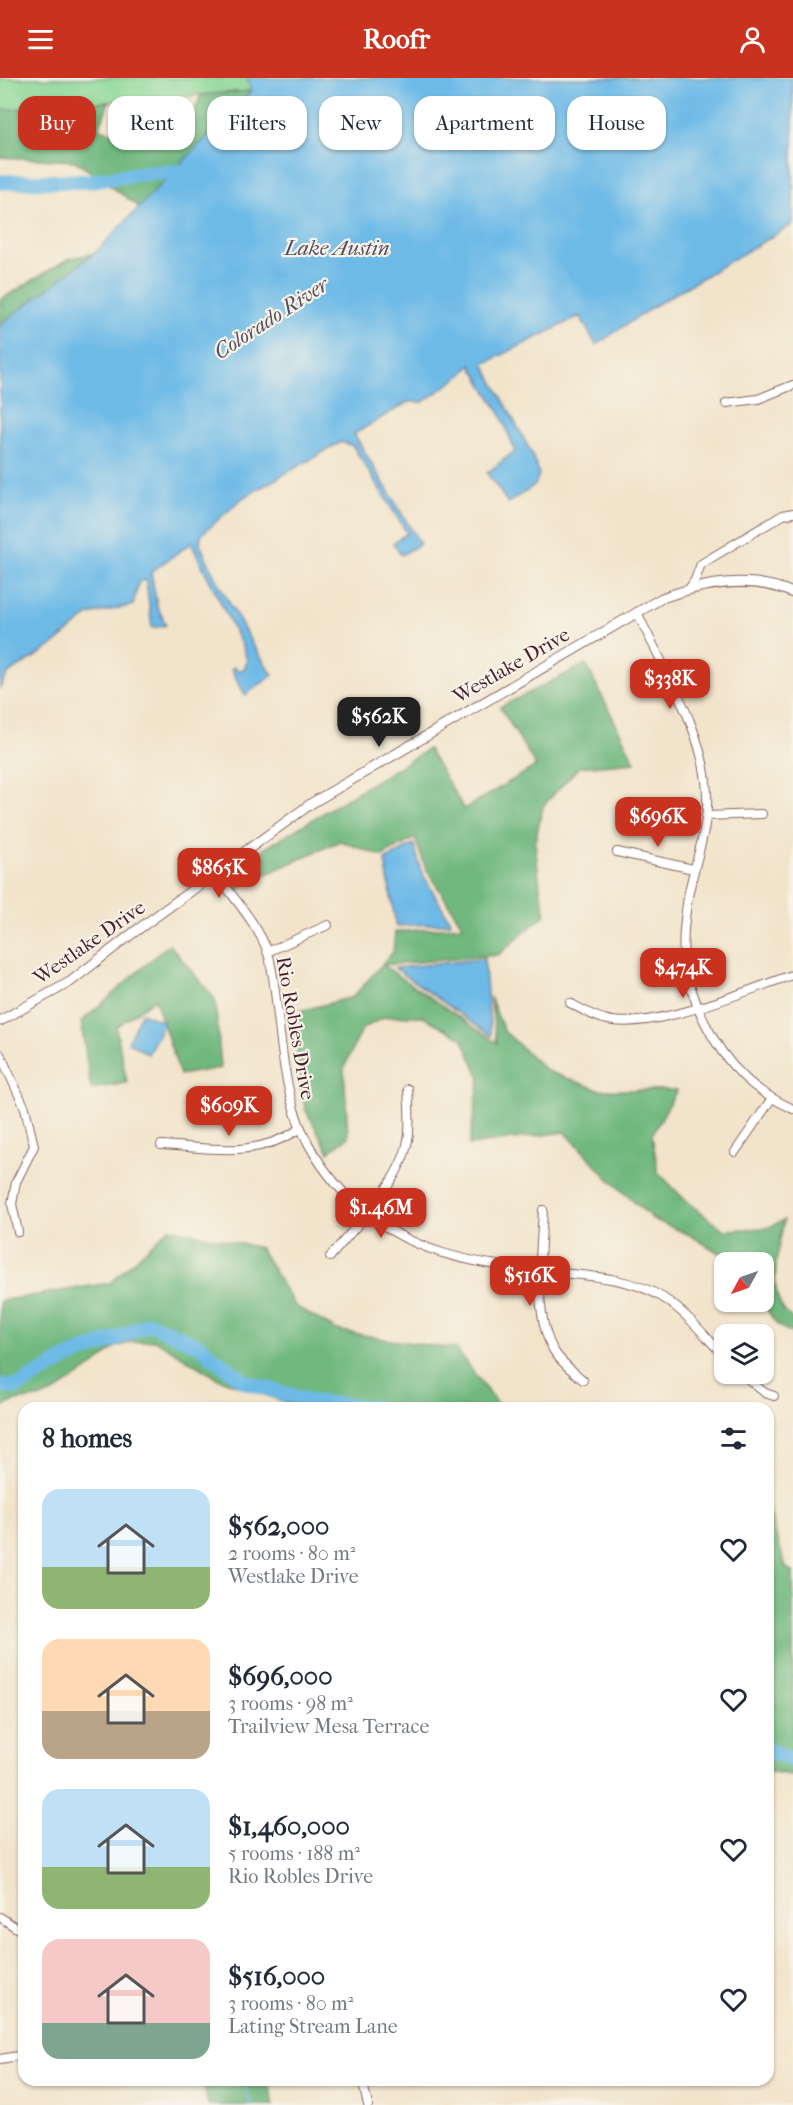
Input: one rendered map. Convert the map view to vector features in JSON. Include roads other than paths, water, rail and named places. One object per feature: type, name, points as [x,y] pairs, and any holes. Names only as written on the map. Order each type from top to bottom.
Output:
[{"type":"street","points":[[726,403],[758,399],[793,385]]},
{"type":"street","points":[[689,589],[701,564],[783,515],[793,513]]},
{"type":"street","name":"Westlake Drive","points":[[0,1021],[70,982],[133,933],[312,803],[662,598],[689,589],[726,583],[765,584],[793,593]]},
{"type":"street","points":[[637,612],[690,723],[699,749],[707,794],[706,816],[693,869],[685,917],[684,955],[687,972],[712,1035],[727,1059],[743,1076],[772,1098],[793,1109]]},
{"type":"street","points":[[706,816],[762,814]]},
{"type":"street","points":[[617,852],[693,869]]},
{"type":"street","name":"Rio Robles Drive","points":[[216,873],[248,918],[267,952],[273,975],[285,1077],[300,1129],[328,1175],[346,1195],[366,1213],[404,1238],[444,1255],[482,1264],[595,1276],[633,1284],[662,1297],[693,1323],[714,1345]]},
{"type":"street","points":[[267,952],[328,925]]},
{"type":"street","points":[[570,1003],[604,1019],[621,1022],[662,1018],[792,975]]},
{"type":"street","points":[[0,1054],[25,1108],[34,1146],[16,1182],[12,1204],[18,1232]]},
{"type":"street","points":[[330,1257],[393,1179],[406,1150],[410,1122],[408,1089]]},
{"type":"street","points":[[735,1152],[772,1098]]},
{"type":"street","points":[[160,1145],[249,1149],[275,1143],[300,1129]]},
{"type":"street","points":[[543,1210],[540,1270],[546,1332],[556,1354],[583,1380]]},
{"type":"street","points":[[754,1384],[765,1393],[774,1396]]},
{"type":"street","points":[[0,1917],[18,1926]]},
{"type":"street","points":[[0,2059],[18,2056]]},
{"type":"street","points":[[363,2086],[368,2105]]},
{"type":"water","name":"Lake Austin","points":[[247,78],[793,78],[793,224],[654,306],[596,345],[580,316],[484,364],[532,454],[539,474],[535,485],[508,503],[487,473],[515,451],[501,415],[471,365],[463,374],[423,402],[408,402],[354,434],[420,544],[401,555],[393,543],[407,533],[353,446],[341,442],[244,497],[201,535],[200,544],[215,577],[254,647],[273,675],[245,695],[231,669],[235,667],[238,671],[245,668],[247,660],[243,648],[191,543],[151,572],[157,606],[166,625],[152,628],[146,580],[139,581],[133,605],[89,615],[52,646],[8,674],[0,688],[0,325],[95,253],[207,137],[207,150],[307,150],[307,96],[246,96],[251,91]]},
{"type":"water","points":[[414,844],[421,871],[451,923],[396,926],[385,860]]},
{"type":"water","points":[[483,959],[491,1036],[395,968]]},
{"type":"water","points":[[141,1013],[164,1022],[148,1054],[128,1042]]},
{"type":"waterway","points":[[0,182],[91,181],[136,174],[188,171],[194,173]]},
{"type":"waterway","points":[[0,1386],[17,1387],[69,1357],[119,1338],[149,1323],[198,1345],[245,1382],[312,1402]]},
{"type":"waterway","points":[[774,1752],[793,1760]]},
{"type":"waterway","points":[[245,2086],[251,2105]]},
{"type":"water label","name":"Colorado River","points":[[271,318]]}]
